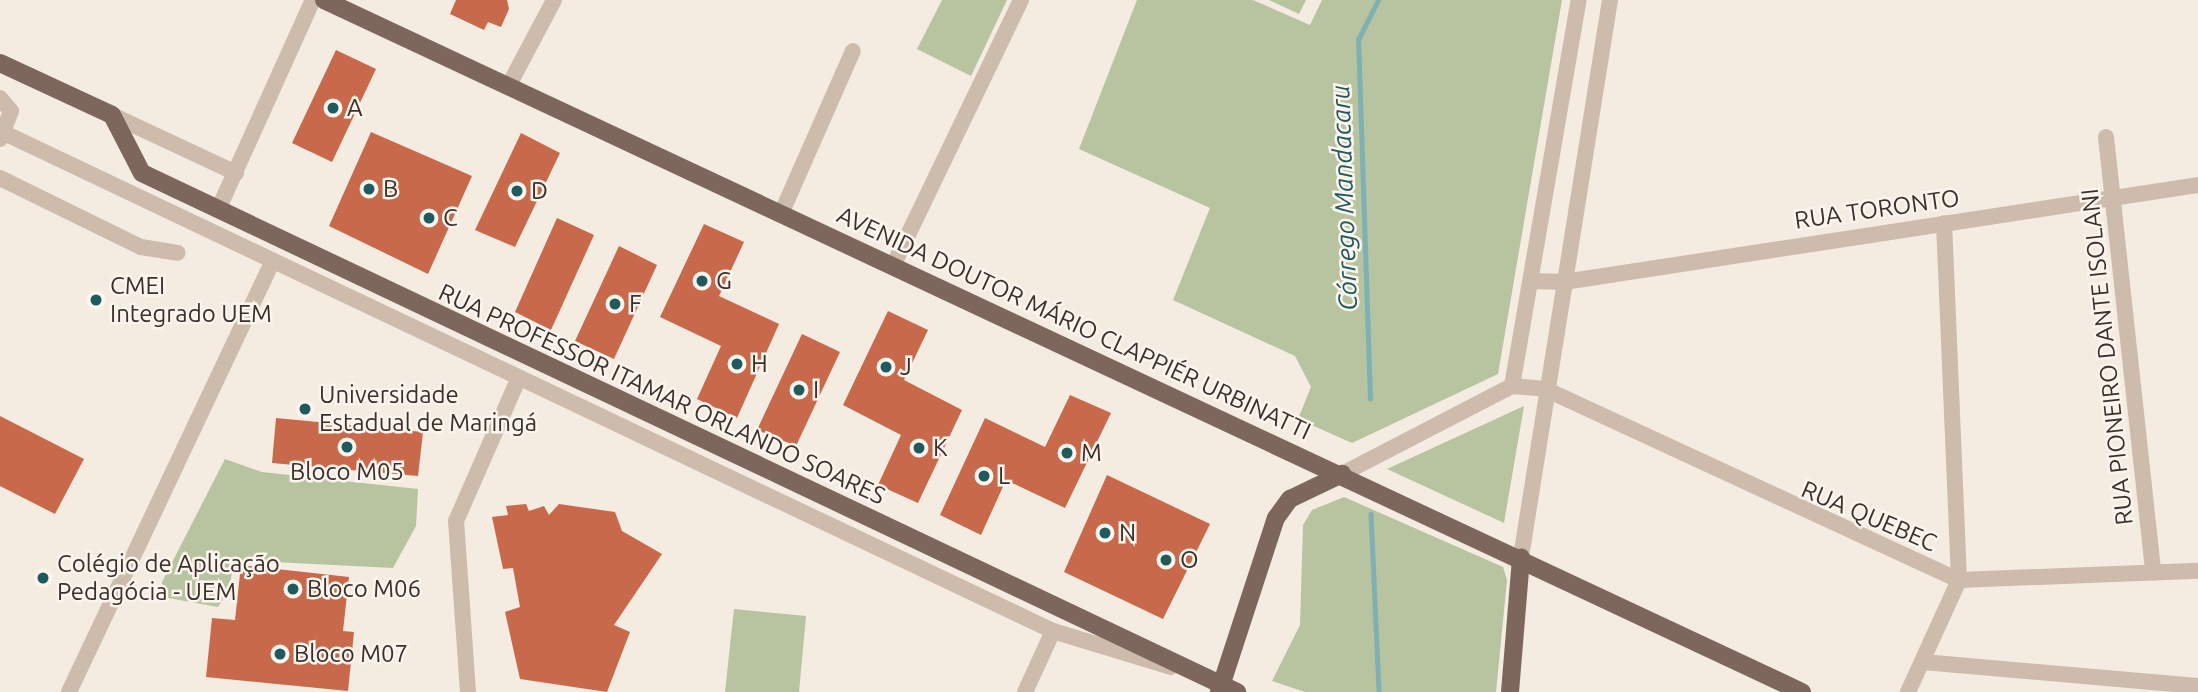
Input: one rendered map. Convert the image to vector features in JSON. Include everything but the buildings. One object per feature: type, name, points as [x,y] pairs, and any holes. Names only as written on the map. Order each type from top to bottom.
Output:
[{"type":"main road","name":"AVENIDA DOUTOR MÁRIO CLAPPIÉR URBINATTI","points":[[324,0],[1521,557],[1802,692]]},
{"type":"main road","points":[[0,63],[112,115]]},
{"type":"main road","name":"RUA PROFESSOR ITAMAR ORLANDO SOARES","points":[[112,115],[142,173],[1225,690]]},
{"type":"main road","points":[[1225,690],[1276,517],[1290,499],[1342,474]]},
{"type":"main road","points":[[1510,692],[1521,557]]},
{"type":"street","points":[[218,210],[313,0]]},
{"type":"street","points":[[509,86],[554,0]]},
{"type":"street","points":[[893,266],[1021,0]]},
{"type":"street","points":[[1342,474],[1512,386],[1579,0]]},
{"type":"street","points":[[1521,557],[1545,389],[1610,0]]},
{"type":"street","points":[[781,214],[853,51]]},
{"type":"street","points":[[0,98],[11,111],[1,134],[1053,631],[1192,673]]},
{"type":"street","points":[[112,115],[236,173]]},
{"type":"street","name":"RUA PIONEIRO DANTE ISOLANI","points":[[2106,137],[2115,198],[2152,572]]},
{"type":"street","points":[[0,178],[141,247],[178,253]]},
{"type":"street","name":"RUA TORONTO","points":[[1532,281],[1564,282],[2198,185]]},
{"type":"street","points":[[1908,692],[1959,580],[1944,223]]},
{"type":"street","points":[[69,692],[272,262]]},
{"type":"street","points":[[468,692],[456,521],[518,380]]},
{"type":"street","name":"RUA QUEBEC","points":[[1512,386],[1545,389],[1959,580],[2198,571]]},
{"type":"street","points":[[1025,692],[1053,631]]},
{"type":"street","points":[[1923,662],[2198,686]]},
{"type":"green space","points":[[942,0],[1007,0],[971,76],[917,49]]},
{"type":"green space","points":[[1137,0],[1253,0],[1310,25],[1322,0],[1562,0],[1498,374],[1352,443],[1298,419],[1311,387],[1295,356],[1173,300],[1210,208],[1079,149]]},
{"type":"green space","points":[[1269,0],[1306,0],[1299,14]]},
{"type":"green space","points":[[1524,406],[1504,523],[1387,469]]},
{"type":"green space","points":[[225,459],[262,472],[418,489],[416,526],[393,568],[234,560],[229,591],[218,607],[163,597],[162,582]]},
{"type":"green space","points":[[1344,497],[1503,567],[1507,580],[1496,692],[1305,692],[1272,681],[1300,625],[1303,525],[1312,510]]},
{"type":"green space","points":[[734,609],[806,616],[799,692],[725,692]]},
{"type":"waterway","name":"Córrego Mandacaru","points":[[1370,399],[1358,40],[1378,0]]},
{"type":"waterway","name":"Córrego Mandacaru","points":[[1371,514],[1379,692]]},
{"type":"place","name":"A","points":[[333,108]]},
{"type":"place","name":"B","points":[[369,189]]},
{"type":"place","name":"D","points":[[517,191]]},
{"type":"place","name":"C","points":[[429,218]]},
{"type":"place","name":"G","points":[[702,281]]},
{"type":"place","name":"CMEI Integrado UEM","points":[[96,300]]},
{"type":"place","name":"F","points":[[615,304]]},
{"type":"place","name":"H","points":[[737,364]]},
{"type":"place","name":"J","points":[[886,367]]},
{"type":"place","name":"I","points":[[799,390]]},
{"type":"place","name":"Universidade Estadual de Maringá","points":[[305,409]]},
{"type":"place","name":"Bloco M05","points":[[347,447]]},
{"type":"place","name":"K","points":[[919,448]]},
{"type":"place","name":"M","points":[[1067,453]]},
{"type":"place","name":"L","points":[[984,476]]},
{"type":"place","name":"N","points":[[1105,533]]},
{"type":"place","name":"O","points":[[1166,560]]},
{"type":"place","name":"Colégio de Aplicação Pedagócia - UEM","points":[[43,578]]},
{"type":"place","name":"Bloco M06","points":[[293,589]]},
{"type":"place","name":"Bloco M07","points":[[280,654]]}]
